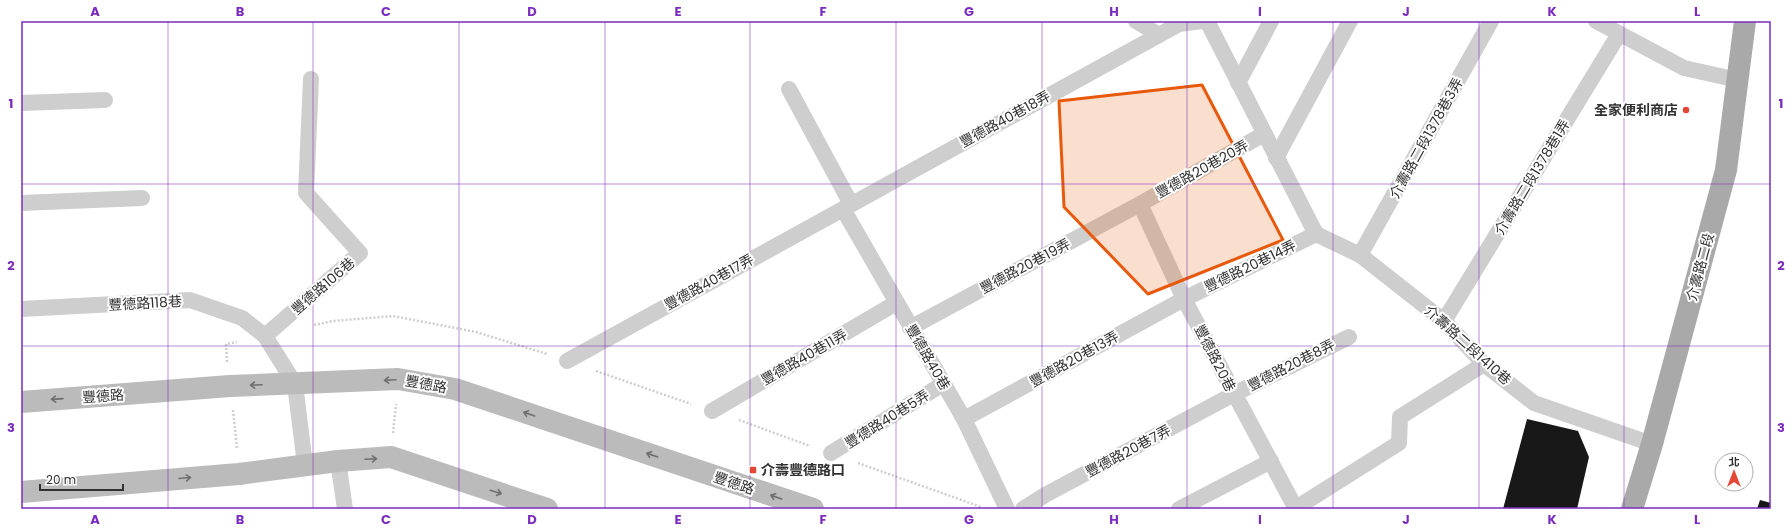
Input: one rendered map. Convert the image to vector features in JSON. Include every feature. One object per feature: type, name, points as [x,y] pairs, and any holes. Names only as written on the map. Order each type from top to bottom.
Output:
[{"type":"main road","name":"介壽路二段","points":[[1632,509],[1652,444],[1726,170],[1745,21]]},
{"type":"main road","name":"豐德路","points":[[21,402],[230,386],[398,379],[455,389],[813,509]]},
{"type":"main road","points":[[21,492],[240,474],[338,461],[391,458],[547,509]]},
{"type":"lane","points":[[1138,21],[1159,35]]},
{"type":"lane","name":"豐德路40巷18弄","points":[[847,206],[1179,24],[1202,21]]},
{"type":"lane","points":[[1207,21],[1316,234]]},
{"type":"lane","points":[[1238,83],[1271,21]]},
{"type":"lane","points":[[1276,158],[1350,21]]},
{"type":"lane","name":"介壽路二段1378巷3弄","points":[[1360,255],[1491,21]]},
{"type":"lane","points":[[1596,21],[1684,68],[1738,80]]},
{"type":"lane","name":"介壽路二段1378巷1弄","points":[[1444,320],[1619,34]]},
{"type":"lane","name":"豐德路106巷","points":[[265,336],[360,253],[306,193],[311,79]]},
{"type":"lane","name":"豐德路40巷","points":[[789,89],[896,303],[964,420],[1007,509]]},
{"type":"lane","points":[[21,103],[105,100]]},
{"type":"lane","name":"豐德路20巷20弄","points":[[1140,204],[1264,134]]},
{"type":"lane","points":[[21,203],[142,198]]},
{"type":"lane","name":"豐德路20巷","points":[[1140,204],[1184,299],[1296,508]]},
{"type":"lane","name":"豐德路20巷19弄","points":[[910,328],[1140,204]]},
{"type":"lane","name":"豐德路40巷17弄","points":[[567,361],[847,206]]},
{"type":"lane","name":"介壽路二段1410巷","points":[[1316,234],[1360,255],[1444,320],[1484,364],[1534,403],[1652,444]]},
{"type":"lane","name":"豐德路20巷14弄","points":[[1184,299],[1316,234]]},
{"type":"lane","name":"豐德路20巷13弄","points":[[964,420],[1184,299]]},
{"type":"lane","name":"豐德路118巷","points":[[21,309],[190,300],[242,318],[265,336],[295,384],[305,465]]},
{"type":"lane","name":"豐德路40巷11弄","points":[[712,411],[896,303]]},
{"type":"lane","name":"豐德路20巷8弄","points":[[1234,394],[1349,337]]},
{"type":"lane","points":[[1296,508],[1399,443],[1400,417],[1484,364]]},
{"type":"lane","name":"豐德路40巷5弄","points":[[831,453],[943,384]]},
{"type":"lane","name":"豐德路20巷7弄","points":[[1023,509],[1045,495],[1234,394]]},
{"type":"lane","points":[[338,461],[345,509]]},
{"type":"lane","points":[[1179,509],[1271,461]]},
{"type":"path","points":[[310,326],[333,320],[393,316],[476,332],[567,361],[712,411],[988,509]]},
{"type":"path","points":[[240,474],[226,344],[265,336]]},
{"type":"path","points":[[391,458],[398,379]]},
{"type":"highlighted area","points":[[1202,85],[1283,240],[1148,294],[1064,207],[1059,101]]},
{"type":"building","points":[[1527,419],[1578,431],[1589,457],[1577,509],[1503,509]]},
{"type":"building","points":[[1760,500],[1771,503],[1771,509],[1757,509]]},
{"type":"place","name":"全家便利商店","points":[[1686,110]]},
{"type":"place","name":"介壽豐德路口","points":[[753,470]]}]
